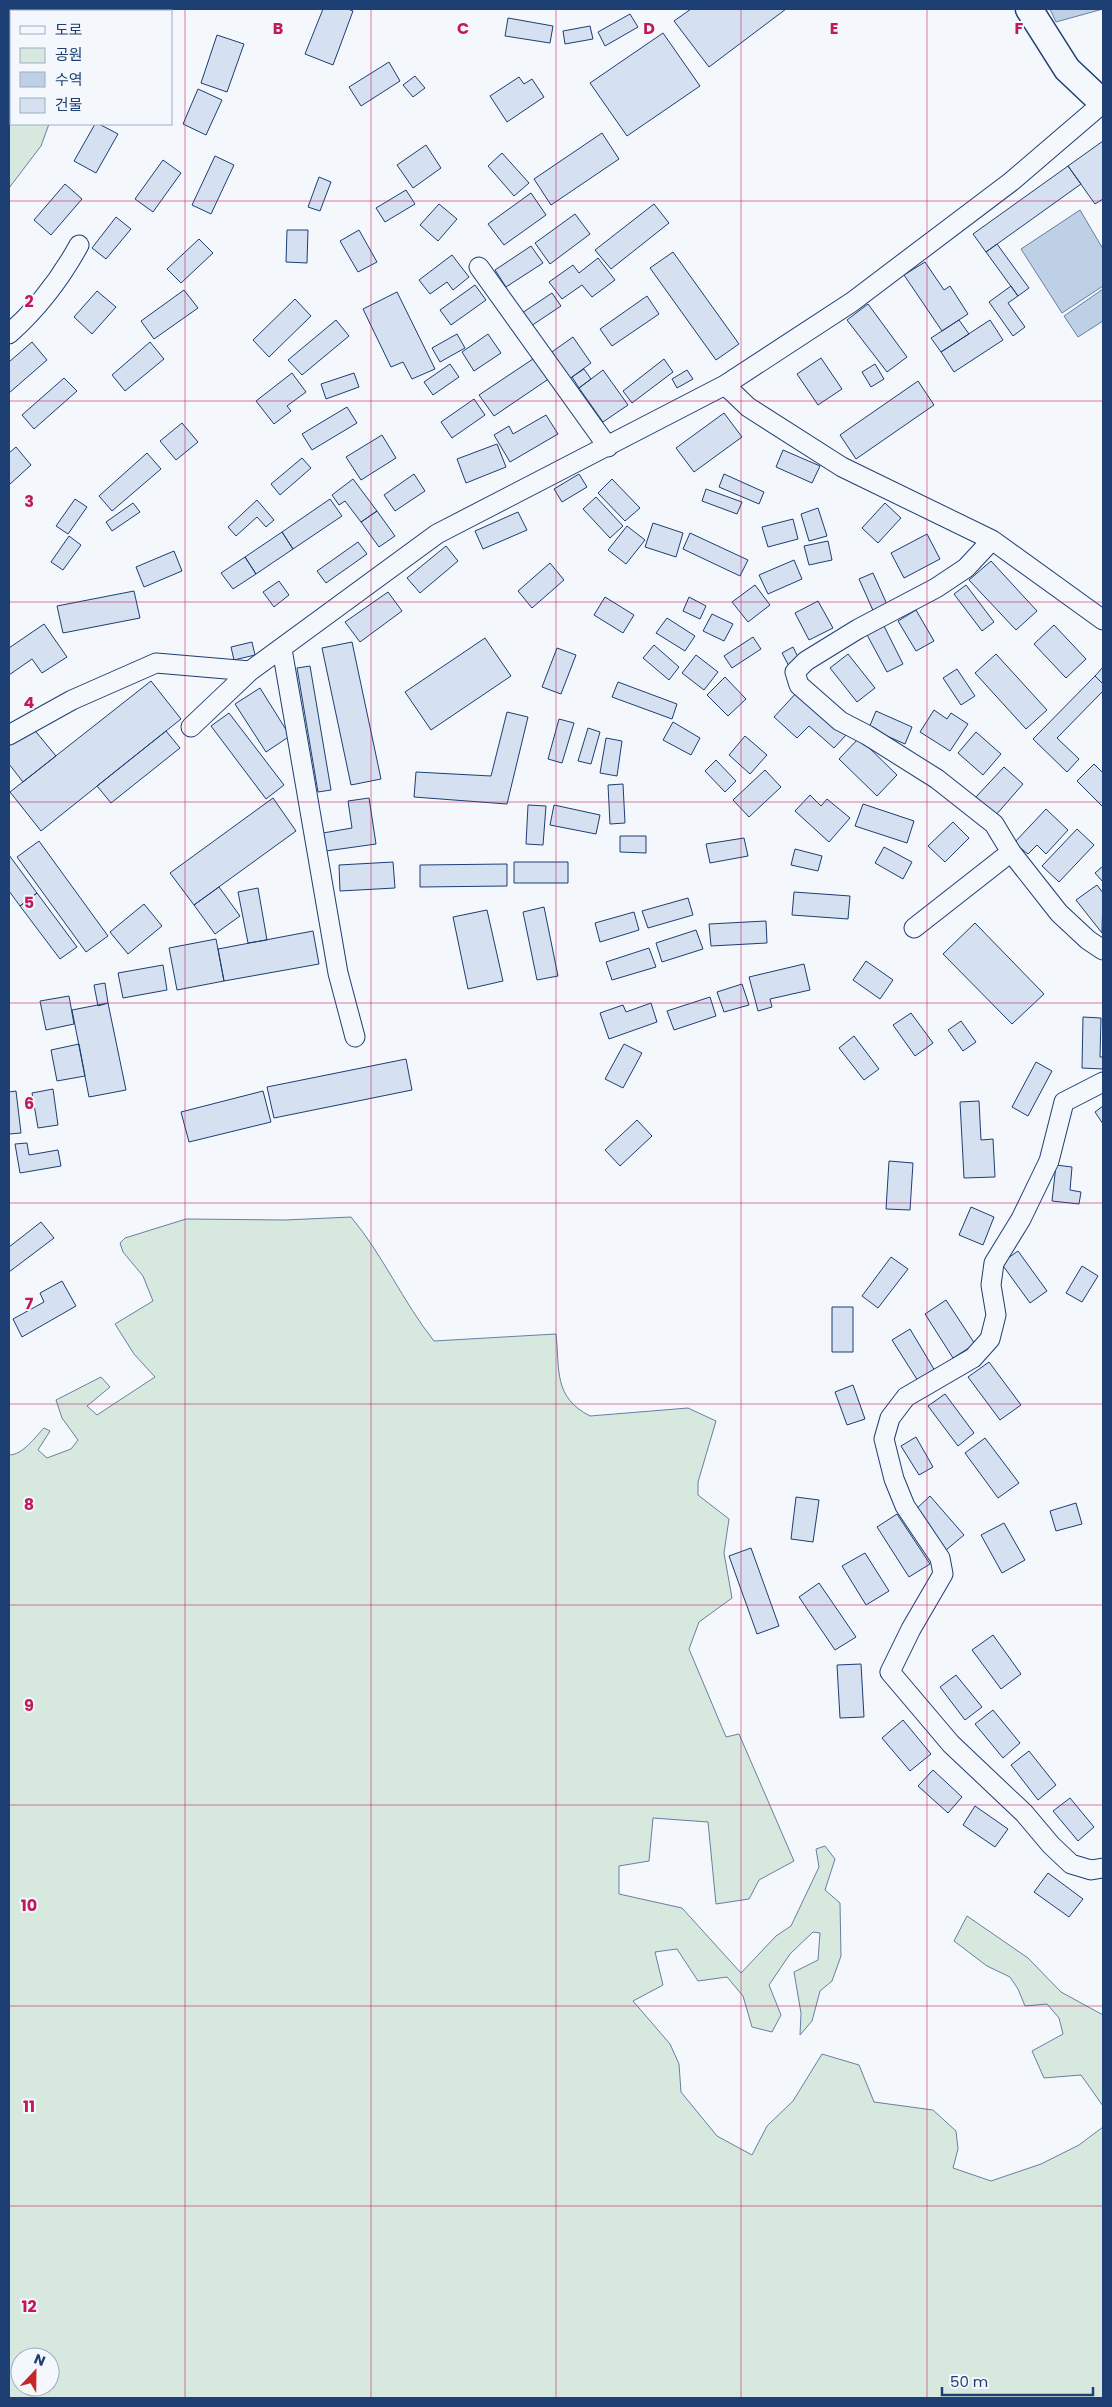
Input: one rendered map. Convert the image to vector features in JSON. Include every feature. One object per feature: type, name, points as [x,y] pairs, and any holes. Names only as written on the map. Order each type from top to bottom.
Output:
[{"type":"main road","points":[[1035,18],[1067,68],[1103,103]]},
{"type":"street","points":[[191,727],[250,671],[437,534],[725,385],[852,302],[1012,180],[1103,103]]},
{"type":"street","points":[[9,334],[23,321],[66,269],[79,245]]},
{"type":"street","points":[[479,267],[608,447]]},
{"type":"street","points":[[725,385],[748,407],[842,466],[992,540],[1103,620]]},
{"type":"street","points":[[992,540],[966,568],[936,588],[858,629],[806,661],[795,672],[799,685],[840,721],[883,744],[970,803],[994,824],[1011,852],[1059,913],[1088,940],[1103,950]]},
{"type":"street","points":[[282,649],[338,973],[355,1037]]},
{"type":"street","points":[[9,735],[72,700],[156,663],[250,671]]},
{"type":"street","points":[[914,928],[1011,852]]},
{"type":"street","points":[[1103,1082],[1064,1102],[1049,1161],[1021,1219],[994,1263],[991,1285],[996,1315],[990,1339],[973,1358],[906,1397],[890,1418],[884,1439],[894,1479],[905,1506],[940,1558],[943,1574],[911,1629],[890,1672],[951,1744],[1024,1813],[1051,1845],[1071,1864],[1091,1870],[1103,1868]]},
{"type":"green space","points":[[9,9],[93,9],[10,10],[10,125],[49,125],[41,146],[9,188]]},
{"type":"green space","points":[[351,1217],[373,1247],[412,1311],[434,1341],[556,1334],[559,1371],[564,1391],[578,1408],[590,1416],[688,1408],[716,1421],[698,1482],[698,1495],[729,1519],[724,1553],[732,1598],[699,1622],[689,1649],[726,1737],[739,1734],[794,1861],[759,1880],[749,1899],[716,1904],[708,1822],[653,1818],[649,1861],[619,1866],[619,1894],[682,1908],[741,1973],[776,1936],[791,1926],[819,1867],[816,1849],[825,1846],[835,1859],[825,1890],[840,1903],[841,1956],[832,1981],[820,1991],[812,2021],[800,2035],[801,2013],[794,1972],[818,1960],[820,1933],[813,1932],[790,1954],[769,1985],[781,2015],[772,2032],[752,2027],[743,1996],[727,1977],[698,1981],[677,1949],[655,1952],[663,1985],[633,2001],[670,2044],[679,2064],[681,2092],[717,2136],[752,2155],[767,2126],[793,2101],[822,2054],[859,2065],[874,2102],[933,2110],[956,2131],[958,2149],[953,2168],[991,2181],[1041,2164],[1079,2145],[1103,2127],[1103,2398],[9,2398],[9,1455],[24,1449],[44,1428],[50,1431],[38,1450],[47,1458],[71,1449],[78,1440],[62,1418],[56,1400],[101,1377],[110,1387],[87,1406],[97,1415],[155,1377],[134,1354],[115,1324],[153,1301],[143,1276],[123,1252],[120,1243],[125,1238],[186,1219],[285,1220]]},
{"type":"green space","points":[[967,1916],[1028,1958],[1061,1992],[1103,2015],[1103,2106],[1081,2075],[1044,2078],[1032,2051],[1063,2034],[1059,2018],[1047,2004],[1025,2006],[1018,1989],[1010,1977],[987,1966],[954,1941]]},
{"type":"water","points":[[1050,9],[1103,9],[1056,22]]},
{"type":"water","points":[[1080,210],[1103,249],[1103,286],[1062,313],[1021,249]]},
{"type":"water","points":[[1103,289],[1103,321],[1078,337],[1064,316]]},
{"type":"building","points":[[323,9],[348,9],[353,11],[333,65],[305,54]]},
{"type":"building","points":[[691,9],[786,9],[709,67],[674,21]]},
{"type":"building","points":[[630,14],[638,27],[605,46],[598,32]]},
{"type":"building","points":[[508,18],[553,26],[550,43],[505,36]]},
{"type":"building","points":[[590,26],[593,39],[565,44],[563,31]]},
{"type":"building","points":[[663,33],[700,86],[627,136],[590,83]]},
{"type":"building","points":[[217,35],[244,44],[227,92],[201,83]]},
{"type":"building","points":[[389,62],[400,81],[361,106],[349,87]]},
{"type":"building","points":[[415,76],[425,88],[413,97],[403,85]]},
{"type":"building","points":[[519,77],[524,84],[532,79],[544,97],[507,122],[490,96]]},
{"type":"building","points":[[198,89],[222,100],[206,135],[183,124]]},
{"type":"building","points":[[94,125],[101,125],[118,134],[96,173],[74,161]]},
{"type":"building","points":[[602,133],[619,159],[551,205],[534,179]]},
{"type":"building","points":[[1103,141],[1103,199],[1095,204],[1068,166]]},
{"type":"building","points":[[426,145],[441,168],[413,188],[397,165]]},
{"type":"building","points":[[502,153],[529,183],[514,196],[488,166]]},
{"type":"building","points":[[215,156],[234,165],[211,214],[192,205]]},
{"type":"building","points":[[163,160],[181,173],[153,212],[135,199]]},
{"type":"building","points":[[1068,166],[1081,184],[986,252],[973,234]]},
{"type":"building","points":[[319,177],[331,182],[320,211],[308,207]]},
{"type":"building","points":[[65,184],[82,199],[51,235],[34,220]]},
{"type":"building","points":[[406,190],[415,204],[385,222],[376,208]]},
{"type":"building","points":[[531,193],[546,215],[504,245],[488,224]]},
{"type":"building","points":[[439,204],[457,219],[438,241],[420,225]]},
{"type":"building","points":[[654,204],[669,223],[611,269],[595,250]]},
{"type":"building","points":[[575,214],[590,234],[550,264],[535,243]]},
{"type":"building","points":[[116,217],[131,229],[106,259],[92,248]]},
{"type":"building","points":[[287,230],[308,230],[307,263],[286,262]]},
{"type":"building","points":[[359,230],[377,262],[358,272],[340,241]]},
{"type":"building","points":[[199,239],[213,253],[181,283],[167,269]]},
{"type":"building","points":[[997,244],[1029,288],[1018,296],[986,252]]},
{"type":"building","points":[[531,246],[543,263],[506,287],[495,270]]},
{"type":"building","points":[[673,252],[739,344],[716,360],[650,268]]},
{"type":"building","points":[[452,255],[469,277],[453,290],[447,282],[430,294],[419,280]]},
{"type":"building","points":[[598,258],[615,280],[592,297],[582,285],[562,299],[549,282],[573,265],[579,273]]},
{"type":"building","points":[[925,262],[944,290],[950,286],[968,314],[942,331],[904,275]]},
{"type":"building","points":[[475,285],[486,300],[451,325],[440,310]]},
{"type":"building","points":[[1011,286],[1018,296],[1008,303],[1025,327],[1013,336],[989,302]]},
{"type":"building","points":[[184,290],[198,308],[154,339],[141,321]]},
{"type":"building","points":[[97,291],[116,307],[92,334],[74,317]]},
{"type":"building","points":[[397,292],[435,369],[412,379],[403,362],[391,367],[363,309]]},
{"type":"building","points":[[552,293],[561,306],[528,328],[519,315]]},
{"type":"building","points":[[647,296],[659,314],[612,346],[600,329]]},
{"type":"building","points":[[295,299],[311,316],[269,357],[253,340]]},
{"type":"building","points":[[868,304],[907,357],[887,372],[847,320]]},
{"type":"building","points":[[336,320],[349,336],[302,375],[288,360]]},
{"type":"building","points":[[959,320],[969,334],[941,352],[931,338]]},
{"type":"building","points":[[990,320],[1003,340],[954,372],[941,352]]},
{"type":"building","points":[[457,334],[465,348],[440,362],[432,348]]},
{"type":"building","points":[[488,334],[501,353],[474,371],[462,352]]},
{"type":"building","points":[[573,337],[591,363],[568,380],[549,354]]},
{"type":"building","points":[[32,342],[47,360],[9,393],[9,362]]},
{"type":"building","points":[[150,342],[164,359],[125,391],[112,375]]},
{"type":"building","points":[[536,357],[550,378],[494,416],[479,395]]},
{"type":"building","points":[[821,358],[842,389],[818,405],[797,374]]},
{"type":"building","points":[[664,359],[673,372],[632,403],[623,391]]},
{"type":"building","points":[[450,364],[459,377],[433,395],[424,382]]},
{"type":"building","points":[[875,364],[884,379],[871,387],[862,372]]},
{"type":"building","points":[[584,369],[591,379],[579,388],[572,377]]},
{"type":"building","points":[[603,370],[628,405],[603,422],[579,388]]},
{"type":"building","points":[[687,370],[693,379],[677,388],[672,379]]},
{"type":"building","points":[[292,373],[306,392],[287,406],[291,411],[274,424],[256,401]]},
{"type":"building","points":[[354,373],[359,387],[326,399],[321,384]]},
{"type":"building","points":[[64,378],[77,391],[34,429],[22,415]]},
{"type":"building","points":[[918,381],[934,405],[856,459],[840,435]]},
{"type":"building","points":[[474,399],[485,415],[452,438],[441,422]]},
{"type":"building","points":[[347,407],[357,423],[312,450],[302,434]]},
{"type":"building","points":[[724,413],[742,437],[694,472],[676,448]]},
{"type":"building","points":[[546,415],[558,434],[510,462],[494,435],[509,426],[513,434]]},
{"type":"building","points":[[182,423],[198,442],[176,460],[160,441]]},
{"type":"building","points":[[382,435],[396,458],[361,480],[346,457]]},
{"type":"building","points":[[497,444],[506,467],[466,483],[457,459]]},
{"type":"building","points":[[16,447],[31,465],[9,485],[9,453]]},
{"type":"building","points":[[783,450],[820,466],[812,483],[776,467]]},
{"type":"building","points":[[147,453],[161,469],[112,511],[99,496]]},
{"type":"building","points":[[302,458],[311,468],[280,495],[271,484]]},
{"type":"building","points":[[414,474],[425,491],[395,511],[384,495]]},
{"type":"building","points":[[579,474],[587,487],[562,502],[554,489]]},
{"type":"building","points":[[724,474],[764,492],[759,504],[719,487]]},
{"type":"building","points":[[353,479],[377,511],[361,522],[345,501],[339,505],[332,495]]},
{"type":"building","points":[[612,479],[640,508],[625,521],[598,493]]},
{"type":"building","points":[[706,489],[742,502],[737,514],[702,501]]},
{"type":"building","points":[[596,497],[623,526],[610,538],[583,509]]},
{"type":"building","points":[[75,499],[87,507],[68,534],[56,526]]},
{"type":"building","points":[[330,499],[342,516],[293,549],[282,532]]},
{"type":"building","points":[[257,500],[274,520],[266,527],[257,517],[236,536],[228,527]]},
{"type":"building","points":[[133,503],[140,512],[112,531],[106,522]]},
{"type":"building","points":[[885,503],[901,518],[878,543],[862,528]]},
{"type":"building","points":[[818,508],[827,536],[809,541],[801,514]]},
{"type":"building","points":[[377,511],[395,536],[379,547],[361,522]]},
{"type":"building","points":[[518,512],[527,530],[483,549],[475,531]]},
{"type":"building","points":[[793,519],[798,539],[768,547],[762,527]]},
{"type":"building","points":[[653,523],[683,533],[676,557],[645,547]]},
{"type":"building","points":[[627,526],[645,540],[626,564],[608,550]]},
{"type":"building","points":[[282,532],[293,549],[256,574],[245,557]]},
{"type":"building","points":[[690,533],[748,560],[740,576],[683,549]]},
{"type":"building","points":[[927,534],[940,559],[904,578],[891,553]]},
{"type":"building","points":[[69,536],[81,545],[63,570],[51,562]]},
{"type":"building","points":[[828,541],[832,560],[809,565],[804,546]]},
{"type":"building","points":[[358,542],[367,554],[326,583],[317,571]]},
{"type":"building","points":[[446,546],[458,561],[420,593],[407,578]]},
{"type":"building","points":[[174,551],[182,571],[144,587],[136,567]]},
{"type":"building","points":[[245,557],[256,574],[233,589],[221,573]]},
{"type":"building","points":[[794,560],[802,579],[768,594],[759,575]]},
{"type":"building","points":[[991,561],[1037,611],[1016,630],[969,580]]},
{"type":"building","points":[[550,563],[564,580],[532,608],[518,591]]},
{"type":"building","points":[[873,573],[889,609],[875,615],[859,579]]},
{"type":"building","points":[[279,581],[289,595],[274,607],[263,592]]},
{"type":"building","points":[[755,585],[770,605],[748,622],[732,602]]},
{"type":"building","points":[[966,585],[994,622],[982,631],[954,594]]},
{"type":"building","points":[[134,591],[140,618],[63,633],[57,606]]},
{"type":"building","points":[[388,592],[402,611],[360,642],[345,622]]},
{"type":"building","points":[[605,597],[634,615],[623,633],[594,615]]},
{"type":"building","points":[[689,597],[706,606],[700,619],[683,611]]},
{"type":"building","points":[[818,601],[833,628],[809,640],[795,613]]},
{"type":"building","points":[[916,610],[934,641],[916,651],[898,621]]},
{"type":"building","points":[[712,614],[733,624],[724,641],[703,631]]},
{"type":"building","points":[[667,618],[695,636],[685,651],[656,633]]},
{"type":"building","points":[[44,624],[67,657],[42,673],[32,659],[9,675],[9,648]]},
{"type":"building","points":[[883,624],[903,664],[887,672],[866,633]]},
{"type":"building","points":[[1054,625],[1086,659],[1066,678],[1034,644]]},
{"type":"building","points":[[753,637],[761,649],[732,668],[724,656]]},
{"type":"building","points":[[485,638],[511,676],[431,730],[405,692]]},
{"type":"building","points":[[252,642],[255,655],[234,660],[231,647]]},
{"type":"building","points":[[352,642],[381,779],[351,785],[322,648]]},
{"type":"building","points":[[654,645],[679,667],[669,680],[643,658]]},
{"type":"building","points":[[793,647],[801,663],[790,668],[782,653]]},
{"type":"building","points":[[557,648],[576,655],[561,694],[542,687]]},
{"type":"building","points":[[848,654],[875,688],[857,702],[830,668]]},
{"type":"building","points":[[996,654],[1047,710],[1026,729],[975,673]]},
{"type":"building","points":[[696,655],[718,672],[704,690],[682,673]]},
{"type":"building","points":[[310,666],[331,790],[318,792],[297,668]]},
{"type":"building","points":[[1103,667],[1103,684],[1095,676]]},
{"type":"building","points":[[957,669],[975,696],[961,705],[943,678]]},
{"type":"building","points":[[1095,676],[1103,684],[1103,691],[1057,738],[1079,759],[1067,772],[1033,739]]},
{"type":"building","points":[[725,677],[746,699],[728,716],[707,695]]},
{"type":"building","points":[[151,681],[181,719],[41,831],[10,792]]},
{"type":"building","points":[[618,682],[677,704],[672,719],[612,697]]},
{"type":"building","points":[[260,688],[290,736],[266,752],[235,704]]},
{"type":"building","points":[[798,691],[846,735],[834,748],[809,726],[797,738],[774,717]]},
{"type":"building","points":[[934,710],[947,719],[951,713],[968,724],[950,751],[920,732]]},
{"type":"building","points":[[876,711],[912,727],[905,744],[869,728]]},
{"type":"building","points":[[507,712],[528,717],[507,804],[414,797],[416,772],[491,776]]},
{"type":"building","points":[[229,713],[284,785],[266,799],[211,726]]},
{"type":"building","points":[[559,719],[574,723],[562,763],[548,759]]},
{"type":"building","points":[[673,722],[700,738],[691,755],[663,740]]},
{"type":"building","points":[[32,727],[56,756],[23,782],[9,764],[9,746]]},
{"type":"building","points":[[588,728],[600,732],[591,764],[578,761]]},
{"type":"building","points":[[166,731],[180,748],[111,803],[97,786]]},
{"type":"building","points":[[976,732],[1001,754],[983,775],[958,753]]},
{"type":"building","points":[[745,736],[767,755],[750,774],[729,755]]},
{"type":"building","points":[[606,738],[622,741],[617,776],[600,773]]},
{"type":"building","points":[[859,738],[897,775],[877,796],[839,759]]},
{"type":"building","points":[[716,760],[736,781],[725,792],[705,771]]},
{"type":"building","points":[[1094,764],[1103,773],[1103,807],[1077,781]]},
{"type":"building","points":[[1004,767],[1023,784],[995,816],[975,798]]},
{"type":"building","points":[[765,770],[781,787],[749,817],[733,800]]},
{"type":"building","points":[[623,784],[625,823],[610,824],[608,785]]},
{"type":"building","points":[[810,795],[821,806],[827,799],[850,818],[829,842],[795,811]]},
{"type":"building","points":[[273,798],[296,831],[194,905],[170,873]]},
{"type":"building","points":[[369,798],[376,844],[326,851],[323,833],[352,828],[348,801]]},
{"type":"building","points":[[863,804],[914,821],[907,843],[855,826]]},
{"type":"building","points":[[528,805],[546,806],[543,845],[526,844]]},
{"type":"building","points":[[554,805],[600,815],[596,834],[550,825]]},
{"type":"building","points":[[1046,809],[1068,830],[1046,854],[1037,845],[1028,854],[1014,843]]},
{"type":"building","points":[[953,822],[969,838],[945,862],[928,846]]},
{"type":"building","points":[[1077,829],[1094,845],[1059,882],[1042,866]]},
{"type":"building","points":[[620,836],[646,836],[646,853],[620,852]]},
{"type":"building","points":[[744,838],[748,856],[710,863],[706,844]]},
{"type":"building","points":[[39,841],[108,936],[86,952],[17,857]]},
{"type":"building","points":[[884,847],[912,862],[903,879],[875,863]]},
{"type":"building","points":[[795,849],[822,856],[818,871],[791,865]]},
{"type":"building","points":[[9,855],[37,893],[20,906],[9,891]]},
{"type":"building","points":[[393,862],[395,888],[340,891],[339,865]]},
{"type":"building","points":[[514,862],[568,862],[568,883],[514,883]]},
{"type":"building","points":[[507,864],[507,886],[420,887],[420,865]]},
{"type":"building","points":[[1103,866],[1103,882],[1095,873]]},
{"type":"building","points":[[1097,885],[1103,893],[1102,933],[1076,900]]},
{"type":"building","points":[[219,887],[240,916],[215,934],[194,905]]},
{"type":"building","points":[[258,888],[267,940],[248,943],[238,892]]},
{"type":"building","points":[[794,892],[850,896],[848,919],[792,915]]},
{"type":"building","points":[[37,893],[77,947],[60,959],[20,906]]},
{"type":"building","points":[[688,898],[693,915],[648,928],[642,911]]},
{"type":"building","points":[[144,904],[162,926],[128,954],[110,932]]},
{"type":"building","points":[[544,907],[558,976],[537,980],[523,912]]},
{"type":"building","points":[[487,910],[503,981],[468,989],[453,917]]},
{"type":"building","points":[[634,912],[639,930],[600,942],[595,923]]},
{"type":"building","points":[[766,921],[767,943],[711,946],[709,924]]},
{"type":"building","points":[[975,923],[1044,994],[1012,1024],[943,954]]},
{"type":"building","points":[[696,930],[703,949],[662,962],[656,943]]},
{"type":"building","points":[[313,931],[319,964],[224,981],[218,949]]},
{"type":"building","points":[[216,939],[224,981],[177,990],[169,948]]},
{"type":"building","points":[[649,948],[656,967],[612,980],[606,962]]},
{"type":"building","points":[[866,961],[893,980],[880,999],[853,980]]},
{"type":"building","points":[[804,964],[810,990],[770,999],[772,1007],[758,1011],[749,977]]},
{"type":"building","points":[[163,965],[167,990],[123,998],[118,973]]},
{"type":"building","points":[[105,983],[108,1003],[98,1006],[94,985]]},
{"type":"building","points":[[742,984],[749,1005],[724,1012],[717,992]]},
{"type":"building","points":[[69,996],[74,1024],[46,1030],[40,1001]]},
{"type":"building","points":[[710,997],[716,1016],[674,1030],[667,1011]]},
{"type":"building","points":[[108,1003],[126,1090],[89,1097],[72,1010]]},
{"type":"building","points":[[651,1003],[657,1022],[609,1039],[600,1013],[623,1005],[626,1012]]},
{"type":"building","points":[[911,1013],[933,1043],[915,1056],[893,1025]]},
{"type":"building","points":[[1083,1017],[1101,1018],[1100,1057],[1103,1057],[1103,1069],[1082,1068]]},
{"type":"building","points":[[961,1021],[976,1042],[963,1051],[948,1030]]},
{"type":"building","points":[[854,1036],[879,1069],[864,1080],[839,1048]]},
{"type":"building","points":[[79,1044],[85,1076],[57,1081],[51,1050]]},
{"type":"building","points":[[624,1044],[642,1053],[623,1088],[605,1079]]},
{"type":"building","points":[[406,1059],[412,1090],[274,1118],[267,1087]]},
{"type":"building","points":[[1036,1062],[1052,1071],[1028,1116],[1012,1107]]},
{"type":"building","points":[[53,1089],[58,1125],[38,1128],[32,1093]]},
{"type":"building","points":[[16,1091],[21,1133],[9,1134],[9,1092]]},
{"type":"building","points":[[263,1091],[271,1122],[189,1142],[181,1112]]},
{"type":"building","points":[[979,1101],[981,1140],[993,1139],[995,1177],[964,1178],[960,1102]]},
{"type":"building","points":[[1103,1106],[1103,1124],[1095,1112]]},
{"type":"building","points":[[637,1120],[652,1136],[620,1166],[605,1150]]},
{"type":"building","points":[[27,1143],[29,1155],[58,1150],[61,1166],[20,1173],[15,1144]]},
{"type":"building","points":[[889,1161],[913,1163],[910,1210],[886,1209]]},
{"type":"building","points":[[1056,1165],[1072,1167],[1070,1190],[1081,1192],[1079,1204],[1052,1201]]},
{"type":"building","points":[[971,1207],[994,1217],[983,1245],[959,1235]]},
{"type":"building","points":[[41,1222],[54,1238],[9,1272],[9,1247]]},
{"type":"building","points":[[1018,1251],[1047,1291],[1030,1303],[1001,1263]]},
{"type":"building","points":[[891,1257],[908,1269],[878,1308],[862,1296]]},
{"type":"building","points":[[1082,1266],[1098,1276],[1082,1302],[1066,1293]]},
{"type":"building","points":[[62,1281],[76,1306],[22,1337],[13,1319],[44,1302],[40,1293]]},
{"type":"building","points":[[946,1300],[975,1344],[953,1358],[925,1314]]},
{"type":"building","points":[[832,1307],[853,1307],[853,1352],[832,1352]]},
{"type":"building","points":[[910,1329],[935,1371],[918,1381],[892,1340]]},
{"type":"building","points":[[989,1362],[1021,1405],[1000,1420],[968,1377]]},
{"type":"building","points":[[853,1385],[865,1419],[847,1425],[835,1392]]},
{"type":"building","points":[[945,1394],[974,1433],[958,1446],[928,1406]]},
{"type":"building","points":[[916,1437],[933,1467],[919,1475],[901,1446]]},
{"type":"building","points":[[985,1438],[1019,1483],[998,1498],[965,1453]]},
{"type":"building","points":[[930,1496],[964,1535],[946,1550],[913,1512]]},
{"type":"building","points":[[796,1497],[819,1500],[813,1542],[791,1539]]},
{"type":"building","points":[[1076,1503],[1082,1524],[1056,1531],[1050,1511]]},
{"type":"building","points":[[897,1514],[930,1564],[909,1577],[877,1527]]},
{"type":"building","points":[[1004,1523],[1025,1560],[1002,1573],[981,1535]]},
{"type":"building","points":[[751,1548],[779,1626],[757,1634],[729,1556]]},
{"type":"building","points":[[865,1553],[889,1591],[866,1605],[842,1566]]},
{"type":"building","points":[[819,1583],[856,1637],[835,1650],[799,1597]]},
{"type":"building","points":[[993,1635],[1021,1674],[1001,1689],[972,1650]]},
{"type":"building","points":[[861,1664],[864,1717],[840,1718],[837,1665]]},
{"type":"building","points":[[956,1675],[982,1707],[965,1720],[940,1687]]},
{"type":"building","points":[[993,1710],[1020,1743],[1003,1758],[975,1724]]},
{"type":"building","points":[[903,1720],[931,1754],[910,1771],[882,1738]]},
{"type":"building","points":[[1029,1751],[1056,1785],[1038,1800],[1011,1765]]},
{"type":"building","points":[[933,1770],[962,1797],[948,1813],[918,1786]]},
{"type":"building","points":[[1070,1798],[1094,1827],[1078,1841],[1053,1811]]},
{"type":"building","points":[[975,1806],[1008,1829],[995,1847],[963,1825]]},
{"type":"building","points":[[1048,1873],[1083,1899],[1069,1917],[1034,1892]]}]
